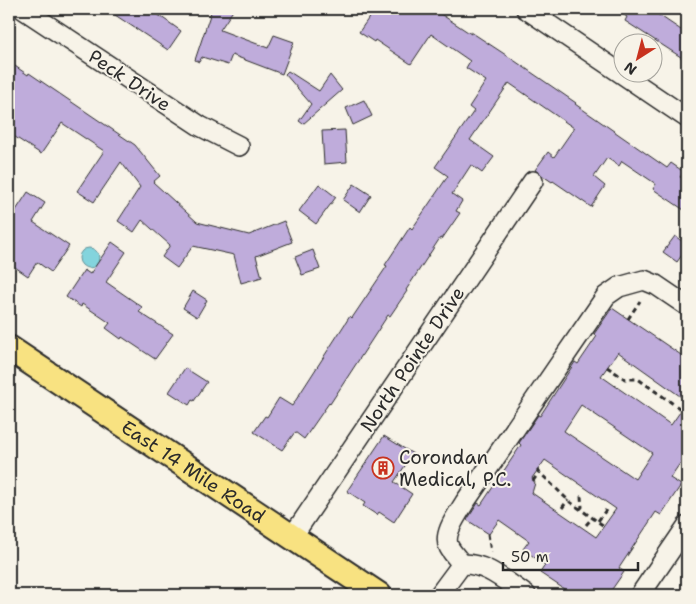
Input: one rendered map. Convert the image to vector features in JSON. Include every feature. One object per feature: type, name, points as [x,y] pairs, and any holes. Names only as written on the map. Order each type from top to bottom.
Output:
[{"type":"main road","name":"East 14 Mile Road","points":[[9,348],[379,595]]},
{"type":"street","name":"Peck Drive","points":[[22,9],[200,126],[239,146]]},
{"type":"street","points":[[526,9],[687,118]]},
{"type":"street","name":"North Pointe Drive","points":[[292,538],[533,181]]},
{"type":"street","points":[[462,564],[449,547],[447,540],[450,530],[465,502],[606,296],[619,286],[644,280],[656,285],[687,306]]},
{"type":"street","points":[[640,595],[687,526]]},
{"type":"street","points":[[439,595],[462,564]]},
{"type":"street","points":[[462,564],[484,567],[526,595]]},
{"type":"path","points":[[607,367],[625,379],[638,379],[682,410]]},
{"type":"path","points":[[533,481],[538,471],[568,500],[604,526]]},
{"type":"path","points":[[580,509],[582,507],[581,497],[583,494]]},
{"type":"path","points":[[562,508],[568,500]]},
{"type":"path","points":[[598,521],[606,510]]},
{"type":"path","points":[[586,525],[592,517]]},
{"type":"path","points":[[488,534],[493,560]]},
{"type":"water","points":[[89,248],[96,251],[99,258],[96,265],[89,268],[82,265],[79,258],[82,251]]},
{"type":"building","points":[[106,9],[150,9],[181,31],[168,50]]},
{"type":"building","points":[[212,9],[234,9],[220,30],[268,48],[274,35],[294,42],[282,74],[232,55],[228,65],[202,57],[199,62],[195,60]]},
{"type":"building","points":[[375,9],[433,9],[471,34],[471,32],[576,103],[667,168],[671,163],[684,172],[680,177],[687,182],[687,212],[653,189],[656,184],[622,161],[619,166],[607,158],[594,177],[605,186],[591,207],[543,176],[535,170],[548,152],[554,157],[574,128],[509,83],[470,140],[494,157],[482,173],[471,165],[452,194],[462,201],[456,211],[460,213],[442,239],[440,238],[407,291],[390,316],[388,315],[330,404],[304,439],[295,432],[282,450],[254,432],[265,416],[267,417],[279,398],[292,406],[350,316],[352,318],[387,266],[385,265],[410,227],[412,229],[448,176],[435,167],[474,111],[469,107],[486,81],[466,68],[470,61],[431,34],[411,64],[375,40],[374,42],[359,32]]},
{"type":"building","points":[[615,9],[650,9],[687,34],[687,61],[664,46],[664,32],[642,32],[625,21],[627,17]]},
{"type":"building","points":[[9,62],[28,75],[29,73],[135,145],[160,176],[153,182],[197,222],[249,235],[284,221],[292,242],[256,256],[262,277],[241,283],[234,255],[193,246],[177,268],[162,257],[170,245],[142,220],[134,232],[118,221],[140,187],[121,162],[94,202],[77,191],[104,151],[62,123],[41,154],[9,133]]},
{"type":"building","points":[[288,71],[319,91],[330,75],[342,90],[303,124],[299,121],[311,104],[285,74]]},
{"type":"building","points":[[364,100],[372,116],[353,125],[346,108]]},
{"type":"building","points":[[345,130],[347,162],[324,164],[322,131]]},
{"type":"building","points":[[319,184],[336,197],[316,224],[299,211]]},
{"type":"building","points":[[354,184],[371,195],[360,212],[343,200]]},
{"type":"building","points":[[28,192],[45,203],[33,222],[69,246],[51,272],[37,262],[28,276],[9,263],[9,221]]},
{"type":"building","points":[[675,236],[687,245],[687,248],[677,262],[663,252]]},
{"type":"building","points":[[112,242],[126,252],[106,282],[142,307],[139,312],[173,334],[155,359],[106,328],[110,323],[82,304],[81,307],[66,297],[84,270],[90,274]]},
{"type":"building","points":[[313,250],[320,269],[302,275],[295,257]]},
{"type":"building","points":[[193,291],[207,300],[197,317],[183,308]]},
{"type":"building","points":[[612,308],[687,359],[687,401],[618,352],[601,376],[671,425],[687,402],[687,453],[670,478],[681,485],[661,515],[656,512],[619,568],[624,572],[608,595],[573,595],[540,573],[545,565],[523,549],[529,541],[499,520],[489,534],[467,520],[478,503],[481,505],[521,445],[519,443],[538,415],[540,416],[575,362],[578,364],[597,336],[594,334]],"holes":[[[581,405],[652,453],[635,479],[564,431]],[[545,460],[616,509],[596,537],[532,493],[535,483],[532,478]]]},
{"type":"building","points":[[185,368],[207,382],[189,405],[169,392]]},
{"type":"building","name":"Corondan Medical, P.C.","points":[[384,436],[413,454],[394,482],[412,494],[394,522],[379,512],[377,515],[363,506],[365,503],[347,491]]},
{"type":"place","name":"Corondan Medical, P.C.","points":[[383,468]]}]
